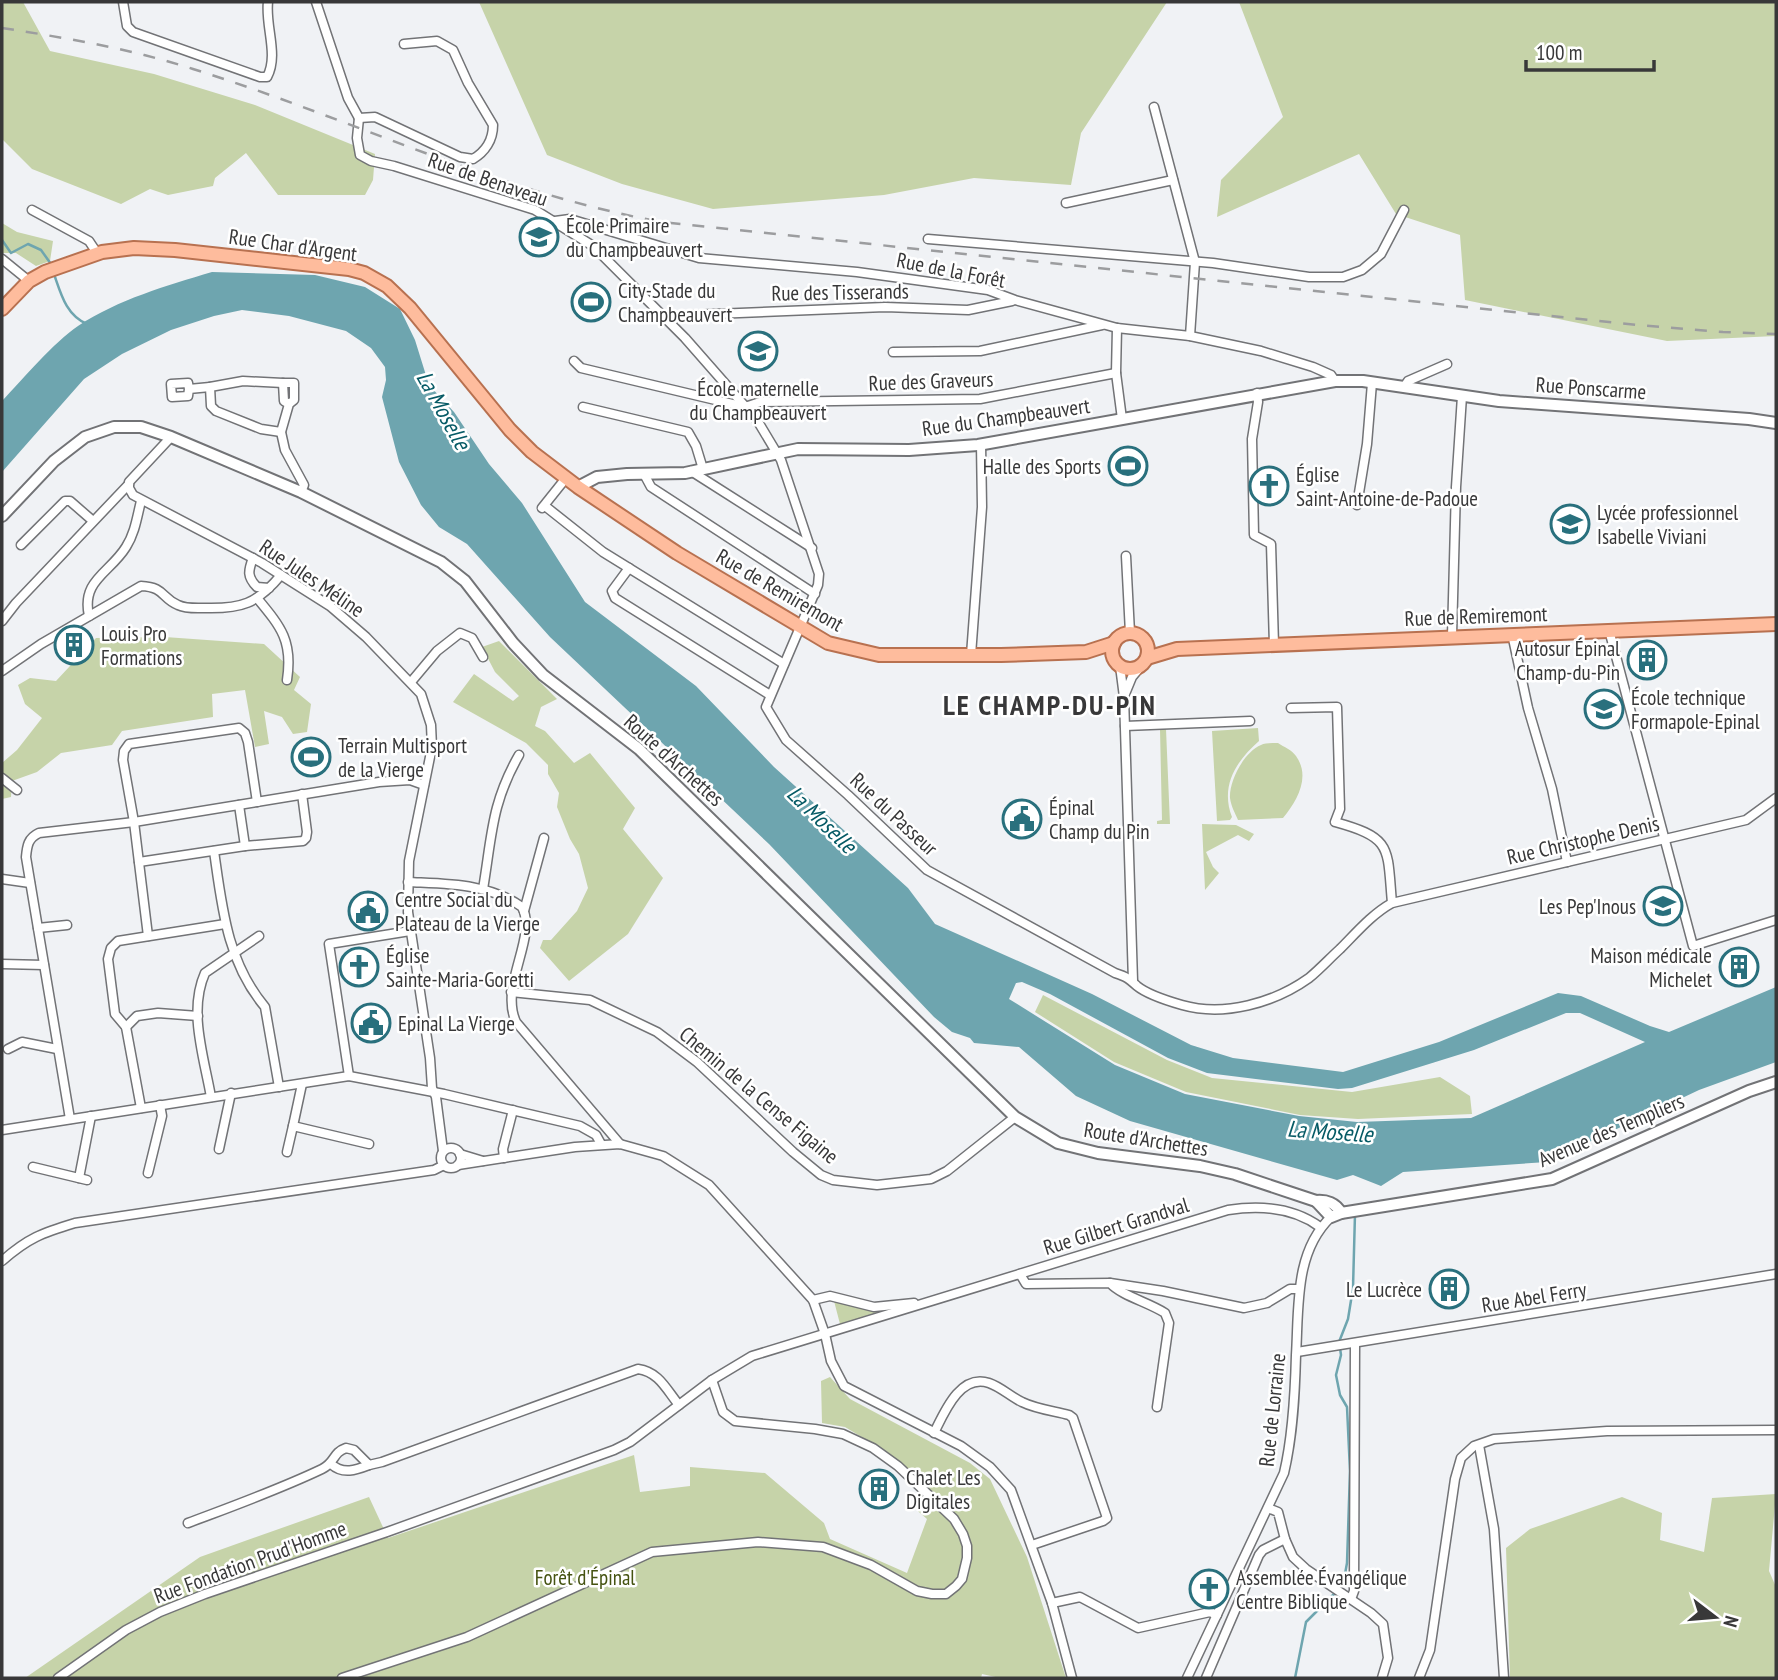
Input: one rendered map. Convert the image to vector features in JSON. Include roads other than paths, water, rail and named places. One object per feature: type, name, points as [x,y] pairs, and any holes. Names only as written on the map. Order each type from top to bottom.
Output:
[{"type":"main road","name":"Rue Char d'Argent","points":[[2,309],[29,281],[59,265],[97,253],[134,248],[320,265],[364,273],[387,286],[411,308],[510,430],[532,452]]},
{"type":"main road","name":"Rue de Remiremont","points":[[532,452],[578,487],[677,553],[828,643],[879,655],[1086,652],[1114,643]]},
{"type":"main road","name":"Rue de Remiremont","points":[[1144,640],[1177,649],[1776,624]]},
{"type":"main road","points":[[1123,634],[1138,635],[1144,640],[1148,649],[1144,661],[1134,669],[1116,662],[1112,651],[1114,643],[1123,634]]},
{"type":"main road","name":"Rue de Remiremont","points":[[1144,661],[1177,649]]},
{"type":"main road","name":"Rue de Remiremont","points":[[1086,652],[1116,662]]},
{"type":"street","points":[[123,2],[127,26],[133,32],[260,77],[267,77],[272,60],[268,2]]},
{"type":"street","points":[[316,2],[348,98],[359,118],[375,117],[460,157],[473,159],[487,147],[493,125],[468,83],[453,50],[437,41],[404,44]]},
{"type":"street","points":[[1154,107],[1195,262],[1190,337]]},
{"type":"street","name":"Rue de Benaveau","points":[[359,118],[357,138],[360,155],[371,161],[535,210],[593,246],[666,319],[757,420],[777,453],[819,574],[815,594],[800,628]]},
{"type":"street","points":[[1066,203],[1173,180]]},
{"type":"street","points":[[32,210],[89,241],[97,253]]},
{"type":"street","points":[[928,239],[1195,262],[1309,277],[1343,277],[1362,270],[1381,254],[1404,210]]},
{"type":"street","name":"Rue de la Forêt","points":[[555,221],[570,219],[699,258],[857,271],[988,290],[1117,328],[1190,337],[1261,351],[1313,366],[1335,381]]},
{"type":"street","points":[[2,259],[29,281]]},
{"type":"street","name":"Rue des Tisserands","points":[[666,319],[690,315],[885,307],[968,310],[1015,300]]},
{"type":"street","points":[[893,352],[988,350],[1105,325]]},
{"type":"street","points":[[1117,328],[1116,373],[1122,419]]},
{"type":"street","points":[[574,362],[580,369],[745,407]]},
{"type":"street","points":[[1404,387],[1408,381],[1447,364]]},
{"type":"street","name":"Rue des Graveurs","points":[[745,407],[760,402],[996,398],[1116,373]]},
{"type":"street","name":"Rue du Champbeauvert","points":[[578,487],[597,477],[691,471],[777,453],[816,449],[909,450],[981,444],[1257,393],[1356,380]]},
{"type":"street","name":"Rue Ponscarme","points":[[1356,380],[1462,396],[1776,423]]},
{"type":"street","points":[[189,389],[243,382],[283,383],[284,401],[289,404],[281,432],[285,450],[304,485],[301,492]]},
{"type":"street","points":[[1357,505],[1367,444],[1372,383]]},
{"type":"street","points":[[210,387],[211,406],[216,411],[261,429],[281,432]]},
{"type":"street","points":[[1257,393],[1252,439],[1254,535],[1271,544],[1274,645]]},
{"type":"street","points":[[1452,636],[1456,487],[1462,396]]},
{"type":"street","points":[[583,407],[688,432],[696,446],[703,469]]},
{"type":"street","name":"Route d'Archettes","points":[[2,516],[54,461],[85,437],[127,426],[141,427],[171,436],[301,492],[423,552],[457,573],[542,675],[639,749],[1015,1117],[1058,1143],[1098,1153],[1200,1166],[1235,1174],[1316,1201],[1336,1215]]},
{"type":"street","points":[[2,621],[171,436]]},
{"type":"street","points":[[971,655],[982,507],[981,444]]},
{"type":"street","points":[[691,471],[811,548]]},
{"type":"street","points":[[644,474],[651,488],[815,594]]},
{"type":"street","points":[[566,478],[544,507],[603,552],[784,664]]},
{"type":"street","name":"Rue Jules Méline","points":[[129,485],[133,495],[141,501],[253,558],[349,621],[421,694],[431,725],[432,747],[409,861],[410,931],[445,1155],[460,1154],[483,1161]]},
{"type":"street","points":[[21,545],[65,500],[70,501],[93,521]]},
{"type":"street","points":[[89,616],[86,603],[90,589],[130,541],[141,501]]},
{"type":"street","points":[[1126,556],[1130,633]]},
{"type":"street","points":[[253,558],[248,572],[250,580],[257,587],[268,588]]},
{"type":"street","points":[[629,568],[612,591],[615,598],[770,695],[800,628]]},
{"type":"street","points":[[2,671],[141,586],[154,587],[183,607],[235,608],[257,598],[281,575]]},
{"type":"street","points":[[257,598],[279,625],[288,644],[290,660],[287,680]]},
{"type":"street","points":[[1609,630],[1693,946],[1776,920]]},
{"type":"street","points":[[411,682],[437,651],[460,633],[472,638],[483,657]]},
{"type":"street","points":[[1512,634],[1528,709],[1552,789],[1567,862]]},
{"type":"street","points":[[1124,697],[1132,677],[1144,661]]},
{"type":"street","points":[[1116,662],[1124,697],[1133,981]]},
{"type":"street","name":"Rue du Passeur","points":[[770,695],[766,707],[786,740],[927,870],[1133,981],[1137,986],[1181,1005],[1201,1009],[1241,1006],[1267,1000],[1309,978],[1375,915],[1392,903]]},
{"type":"street","points":[[1291,708],[1337,707],[1340,808],[1335,822],[1371,834],[1381,841],[1387,854],[1392,903]]},
{"type":"street","points":[[1125,726],[1250,721]]},
{"type":"street","points":[[148,936],[134,822],[123,760],[124,751],[130,744],[239,728],[245,733],[248,742],[257,802]]},
{"type":"street","points":[[483,889],[495,806],[509,771],[519,755]]},
{"type":"street","points":[[2,778],[17,790]]},
{"type":"street","points":[[70,1119],[26,857],[31,836],[379,782],[410,780],[424,785]]},
{"type":"street","points":[[139,862],[245,846],[303,841],[307,832],[302,794]]},
{"type":"street","name":"Rue Christophe Denis","points":[[1392,903],[1746,820],[1776,798]]},
{"type":"street","points":[[239,804],[245,846]]},
{"type":"street","points":[[544,838],[524,911],[526,921],[511,992],[512,1012],[516,1022],[620,1144]]},
{"type":"street","points":[[214,851],[225,924],[233,954],[256,997],[265,1007],[279,1087]]},
{"type":"street","points":[[2,879],[30,883]]},
{"type":"street","points":[[408,883],[445,884],[497,892],[515,902],[524,911]]},
{"type":"street","points":[[141,1108],[126,1027],[115,1014],[108,959],[111,948],[118,941],[225,924]]},
{"type":"street","points":[[38,928],[67,925]]},
{"type":"street","points":[[349,1076],[330,944],[410,931]]},
{"type":"street","points":[[211,1097],[198,1016],[198,995],[205,973],[259,936]]},
{"type":"street","points":[[2,964],[44,965]]},
{"type":"street","name":"Chemin de la Cense Figaine","points":[[511,992],[590,1000],[657,1032],[698,1062],[793,1152],[821,1175],[833,1180],[877,1185],[930,1179],[947,1171],[1015,1117]]},
{"type":"street","points":[[126,1027],[137,1016],[158,1013],[198,1016]]},
{"type":"street","points":[[8,1049],[22,1042],[57,1049]]},
{"type":"street","points":[[2,1130],[349,1076],[580,1126],[596,1135],[601,1144]]},
{"type":"street","name":"Avenue des Templiers","points":[[1336,1215],[1552,1179],[1749,1091],[1776,1082]]},
{"type":"street","points":[[287,1152],[302,1084]]},
{"type":"street","points":[[219,1149],[230,1093]]},
{"type":"street","points":[[148,1173],[162,1116],[160,1105]]},
{"type":"street","points":[[504,1158],[503,1149],[513,1110]]},
{"type":"street","points":[[33,1167],[83,1179],[91,1116]]},
{"type":"street","points":[[293,1126],[369,1144]]},
{"type":"street","points":[[2,1261],[24,1242],[75,1223],[419,1171],[445,1155],[451,1168],[601,1144],[620,1144],[663,1156],[709,1185],[813,1300],[831,1362],[844,1386],[977,1457],[1002,1478],[1011,1490],[1032,1545],[1052,1603],[1072,1678]]},
{"type":"street","points":[[458,1165],[460,1154]]},
{"type":"street","name":"Rue Gilbert Grandval","points":[[679,1405],[712,1380],[752,1356],[1228,1210],[1245,1207],[1289,1210],[1305,1216],[1320,1227]]},
{"type":"street","name":"Rue de Lorraine","points":[[1187,1678],[1284,1473],[1297,1352],[1299,1289],[1307,1256],[1320,1227],[1336,1215]]},
{"type":"street","points":[[1020,1274],[1026,1284],[1110,1283],[1244,1308],[1267,1303],[1290,1289],[1299,1289]]},
{"type":"street","name":"Rue Abel Ferry","points":[[1297,1352],[1776,1274]]},
{"type":"street","points":[[1110,1283],[1119,1292],[1141,1299],[1166,1312],[1168,1317],[1157,1407]]},
{"type":"street","name":"Rue Gilbert Grandval","points":[[813,1300],[830,1296],[862,1306],[884,1307],[920,1303]]},
{"type":"street","points":[[1351,1599],[1354,1591],[1355,1344]]},
{"type":"street","points":[[331,1464],[350,1471],[382,1462],[638,1369],[648,1370],[656,1375],[679,1405]]},
{"type":"street","points":[[342,1678],[467,1637],[652,1552],[758,1542],[823,1547],[871,1565],[917,1591],[946,1594],[962,1579],[967,1558],[963,1534],[954,1519],[898,1466],[873,1448],[843,1434],[735,1422],[723,1412],[712,1380]]},
{"type":"street","points":[[934,1433],[956,1393],[978,1381],[989,1383],[1023,1403],[1073,1418],[1107,1518],[1032,1545]]},
{"type":"street","name":"Rue Fondation Prud'Homme","points":[[58,1678],[126,1630],[160,1612],[614,1450],[630,1442],[679,1405]]},
{"type":"street","points":[[1419,1678],[1430,1650],[1455,1479],[1461,1458],[1479,1444],[1494,1439],[1607,1431],[1776,1430]]},
{"type":"street","points":[[1479,1444],[1494,1529],[1504,1678]]},
{"type":"street","points":[[188,1523],[272,1492],[331,1464],[336,1454],[346,1448],[354,1450],[369,1465]]},
{"type":"street","points":[[1268,1508],[1278,1512],[1293,1557],[1306,1569],[1371,1612],[1385,1629],[1388,1658],[1382,1678]]},
{"type":"street","points":[[1206,1678],[1259,1555],[1263,1550],[1285,1539]]},
{"type":"street","points":[[1052,1603],[1080,1597],[1138,1628],[1210,1612],[1217,1615]]},
{"type":"water","name":"La Moselle","points":[[212,272],[315,275],[365,287],[400,309],[415,340],[429,385],[454,412],[489,464],[522,503],[585,602],[696,686],[774,767],[908,888],[935,924],[1092,994],[1191,1045],[1233,1058],[1343,1072],[1439,1042],[1558,993],[1581,996],[1669,1032],[1776,987],[1776,1062],[1699,1090],[1547,1162],[1403,1172],[1381,1186],[1353,1175],[1337,1180],[1130,1121],[1076,1096],[1019,1047],[974,1043],[970,1038],[952,1032],[934,1017],[769,844],[550,637],[467,544],[439,527],[421,505],[399,462],[382,397],[386,380],[385,367],[371,348],[346,331],[289,316],[242,310],[171,330],[122,354],[84,379],[2,472],[2,401],[49,351],[78,326],[110,308],[143,294]],"holes":[[[1022,982],[1050,994],[1168,1058],[1207,1073],[1338,1089],[1352,1088],[1474,1050],[1566,1013],[1580,1013],[1645,1042],[1471,1118],[1357,1122],[1299,1116],[1185,1094],[1115,1065],[1009,999],[1016,983]]]},
{"type":"waterway","points":[[2,240],[11,253],[28,244],[41,250],[51,264]]},
{"type":"waterway","points":[[54,274],[69,309],[87,324]]},
{"type":"waterway","points":[[1339,1342],[1348,1319],[1353,1288],[1355,1214]]},
{"type":"waterway","points":[[1295,1678],[1306,1622],[1343,1585],[1347,1563],[1350,1471],[1347,1407],[1340,1395],[1336,1375],[1340,1348]]},
{"type":"railway","points":[[2,28],[99,45],[170,62],[252,88],[483,174],[601,209],[662,222],[1637,325],[1776,334]]},
{"type":"place","name":"École Primaire du Champbeauvert","points":[[539,237]]},
{"type":"place","name":"City-Stade du Champbeauvert","points":[[591,302]]},
{"type":"place","name":"École maternelle du Champbeauvert","points":[[758,351]]},
{"type":"place","name":"Halle des Sports","points":[[1128,466]]},
{"type":"place","name":"Église Saint-Antoine-de-Padoue","points":[[1269,486]]},
{"type":"place","name":"Lycée professionnel Isabelle Viviani","points":[[1570,524]]},
{"type":"place","name":"Louis Pro Formations","points":[[74,645]]},
{"type":"place","name":"Autosur Épinal Champ-du-Pin","points":[[1647,660]]},
{"type":"place","name":"École technique Formapole-Epinal","points":[[1604,709]]},
{"type":"place","name":"Terrain Multisport de la Vierge","points":[[311,757]]},
{"type":"place","name":"Épinal Champ du Pin","points":[[1022,819]]},
{"type":"place","name":"Les Pep'Inous","points":[[1663,906]]},
{"type":"place","name":"Centre Social du Plateau de la Vierge","points":[[368,911]]},
{"type":"place","name":"Église Sainte-Maria-Goretti","points":[[359,967]]},
{"type":"place","name":"Maison médicale Michelet","points":[[1739,967]]},
{"type":"place","name":"Epinal La Vierge","points":[[371,1023]]},
{"type":"place","name":"Le Lucrèce","points":[[1449,1289]]},
{"type":"place","name":"Chalet Les Digitales","points":[[879,1489]]},
{"type":"place","name":"Assemblée Évangélique Centre Biblique","points":[[1209,1589]]},
{"type":"district","name":"LE CHAMP-DU-PIN","points":[[1050,704]]},
{"type":"park label","name":"Forêt d'Épinal","points":[[585,1577]]}]
